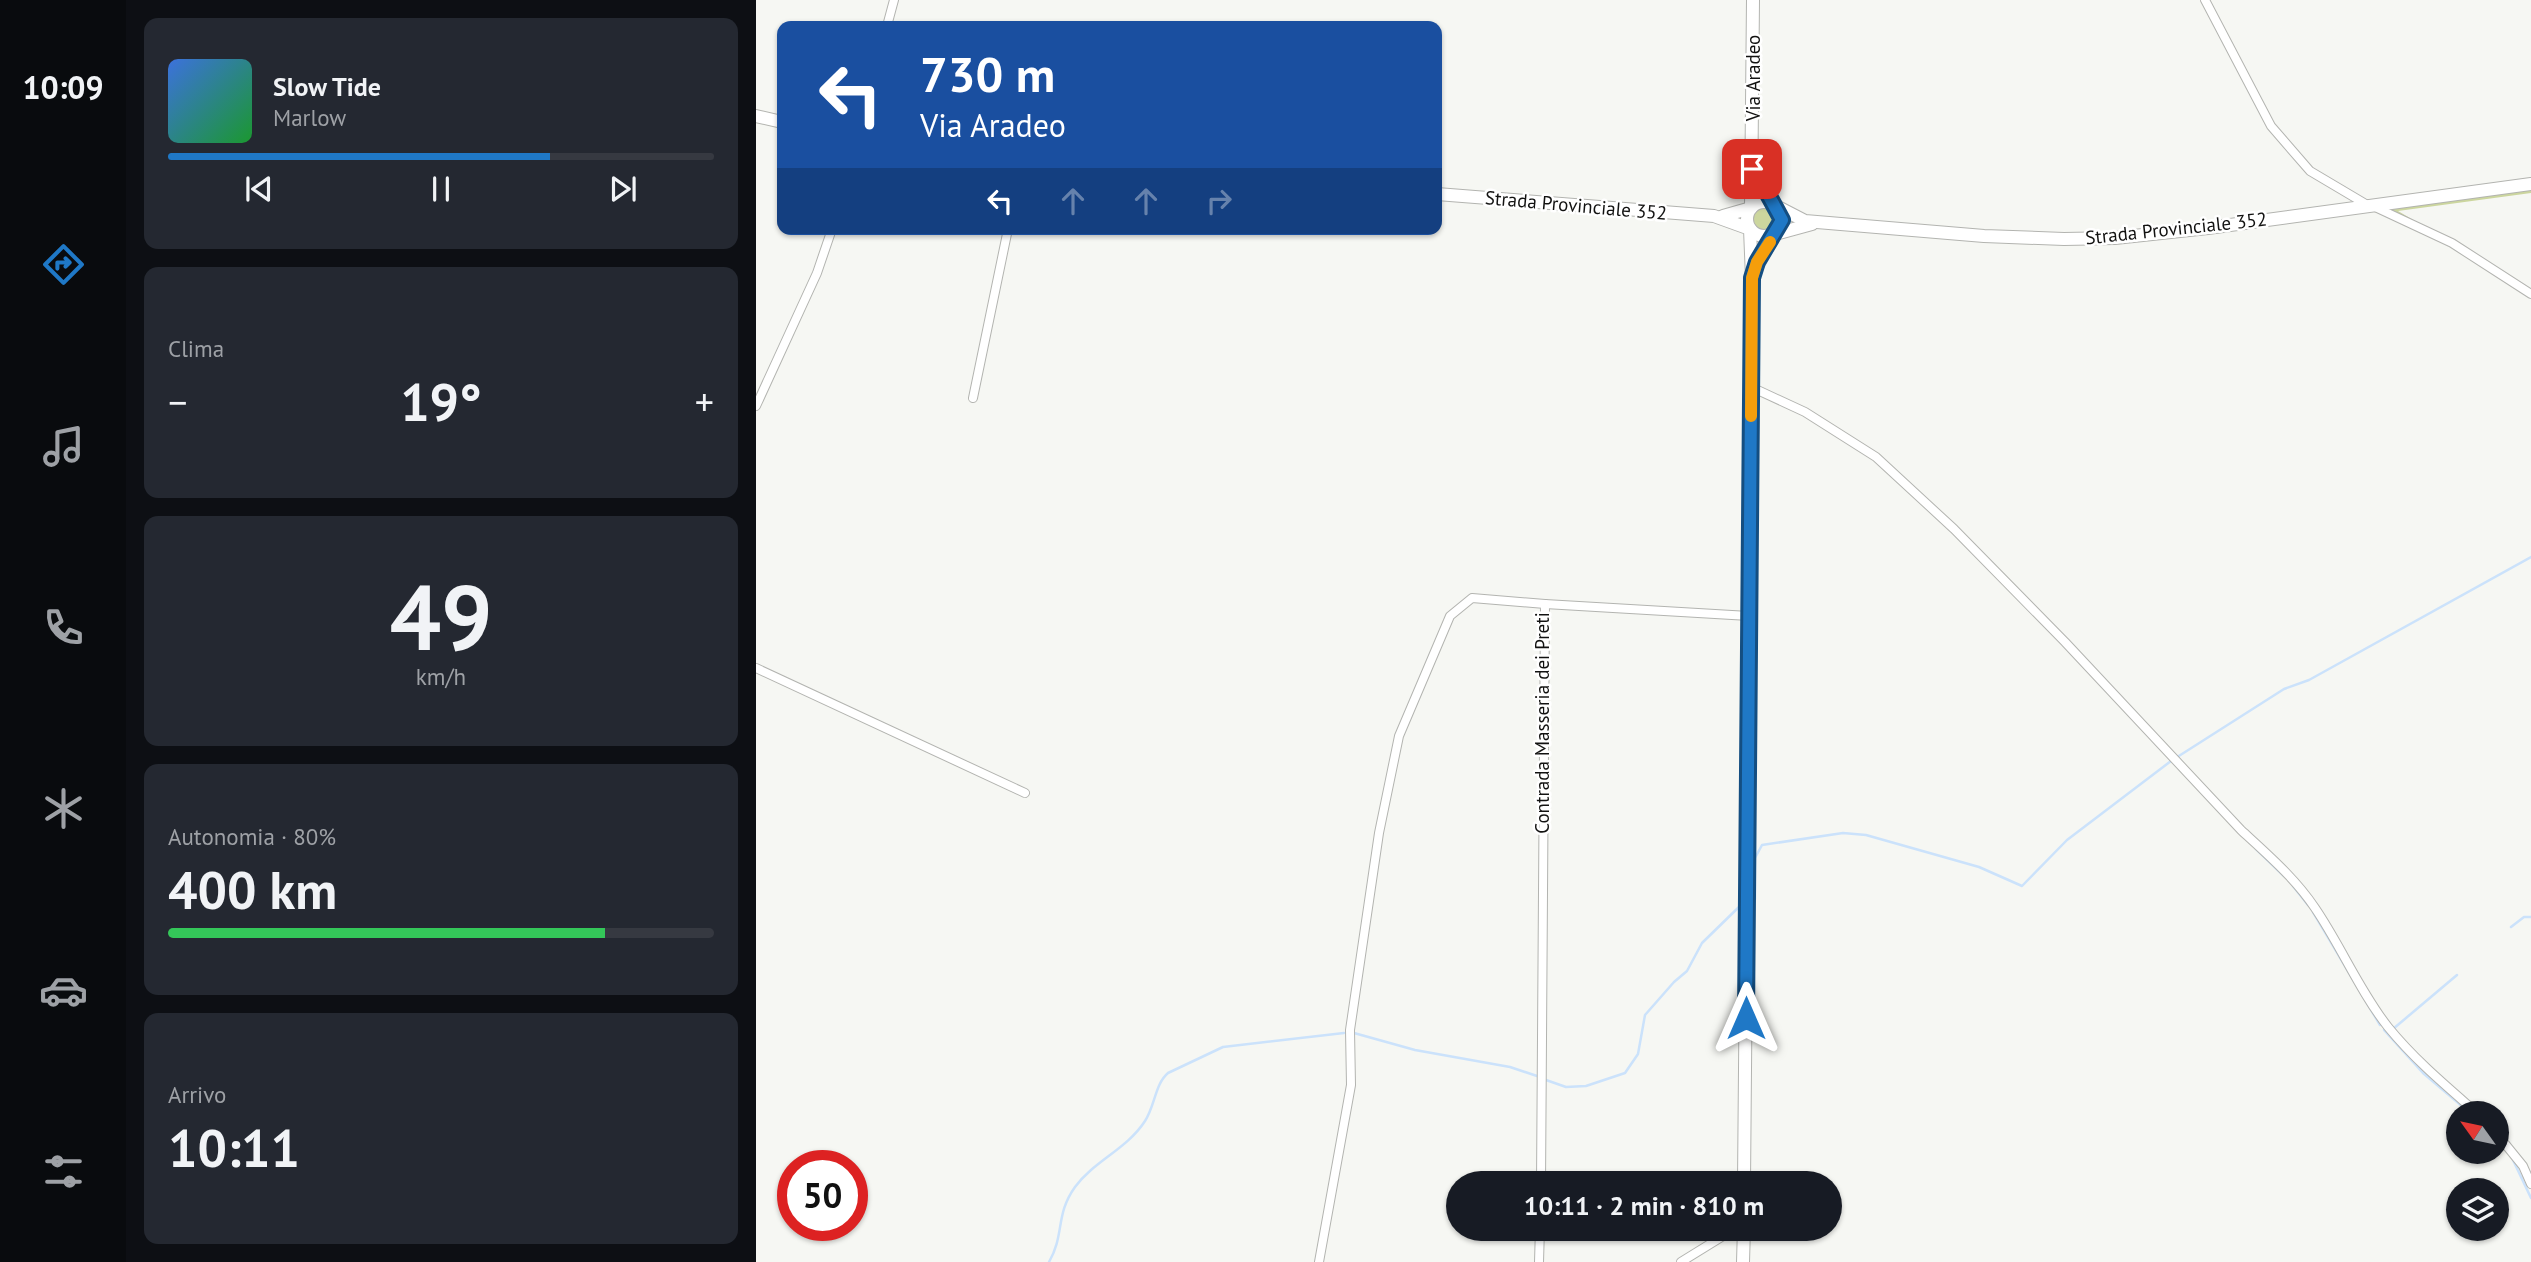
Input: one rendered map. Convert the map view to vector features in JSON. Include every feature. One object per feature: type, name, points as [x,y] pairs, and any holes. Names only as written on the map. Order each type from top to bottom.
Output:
[{"type":"main road","name":"Via Aradeo","points":[[1751,208],[1753,0]]},
{"type":"main road","points":[[756,116],[777,121]]},
{"type":"main road","name":"Via Aradeo","points":[[1753,156],[1758,176],[1776,206]]},
{"type":"main road","name":"Strada Provinciale 352","points":[[1776,206],[1798,218],[1820,224],[1983,236],[2115,238],[2531,184]]},
{"type":"main road","name":"Strada Provinciale 352","points":[[1442,194],[1714,216],[1750,229]]},
{"type":"main road","points":[[1744,1171],[1752,278],[1747,216],[1751,208],[1764,202],[1776,206],[1782,220],[1757,262],[1752,278]]},
{"type":"main road","name":"Strada Provinciale 352","points":[[1714,216],[1751,208]]},
{"type":"main road","name":"Strada Provinciale 352","points":[[1775,234],[1820,224]]},
{"type":"main road","points":[[1750,229],[1761,237],[1775,234]]},
{"type":"main road","points":[[1743,1262],[1744,1241]]},
{"type":"street","points":[[888,21],[894,0]]},
{"type":"street","points":[[2205,0],[2271,126],[2310,170],[2371,206],[2452,243],[2531,294]]},
{"type":"street","points":[[756,406],[817,273],[830,235]]},
{"type":"street","points":[[973,398],[1007,235]]},
{"type":"street","points":[[1751,387],[1805,412],[1876,457],[1964,538],[2304,892],[2357,982],[2415,1059],[2463,1101]]},
{"type":"street","name":"Contrada Masseria dei Preti","points":[[1319,1262],[1351,1085],[1350,1030],[1379,833],[1399,736],[1450,616],[1472,598],[1545,604],[1541,1171]]},
{"type":"street","points":[[1545,604],[1749,616]]},
{"type":"street","points":[[756,668],[1024,793]]},
{"type":"street","points":[[2510,1150],[2523,1167],[2531,1184]]},
{"type":"street","points":[[1539,1262],[1540,1241]]},
{"type":"street","points":[[1681,1262],[1715,1241]]},
{"type":"green space","points":[[2531,189],[2531,193],[2398,211],[2435,233],[2387,209]]},
{"type":"green space","points":[[1764,205],[1774,209],[1778,219],[1774,229],[1764,233],[1754,229],[1750,219],[1754,209]]},
{"type":"waterway","points":[[1750,901],[1755,899],[1755,858],[1762,845],[1843,833],[1866,835],[1979,867],[2022,886],[2067,840],[2171,761],[2284,689],[2309,680],[2531,557]]},
{"type":"waterway","points":[[2256,849],[2284,876]]},
{"type":"waterway","points":[[2293,886],[2308,905]]},
{"type":"waterway","points":[[1546,1080],[1566,1087],[1586,1086],[1625,1073],[1638,1054],[1645,1015],[1687,971],[1702,943],[1741,905]]},
{"type":"waterway","points":[[2313,912],[2380,1025]]},
{"type":"waterway","points":[[2511,927],[2524,917],[2531,917]]},
{"type":"waterway","points":[[2393,1029],[2457,975]]},
{"type":"waterway","points":[[2384,1030],[2423,1073],[2456,1101]]},
{"type":"waterway","points":[[1049,1262],[1065,1207],[1075,1187],[1138,1131],[1148,1115],[1160,1083],[1168,1073],[1223,1047],[1344,1033]]},
{"type":"waterway","points":[[1354,1033],[1415,1050],[1510,1067],[1537,1076]]},
{"type":"waterway","points":[[2513,1160],[2531,1198]]},
{"type":"slow traffic","points":[[1751,416],[1752,278],[1757,262],[1770,242]]},
{"type":"route","points":[[1746,1018],[1752,278],[1757,262],[1780,228],[1782,220],[1758,176],[1753,156],[1752,169]]}]
